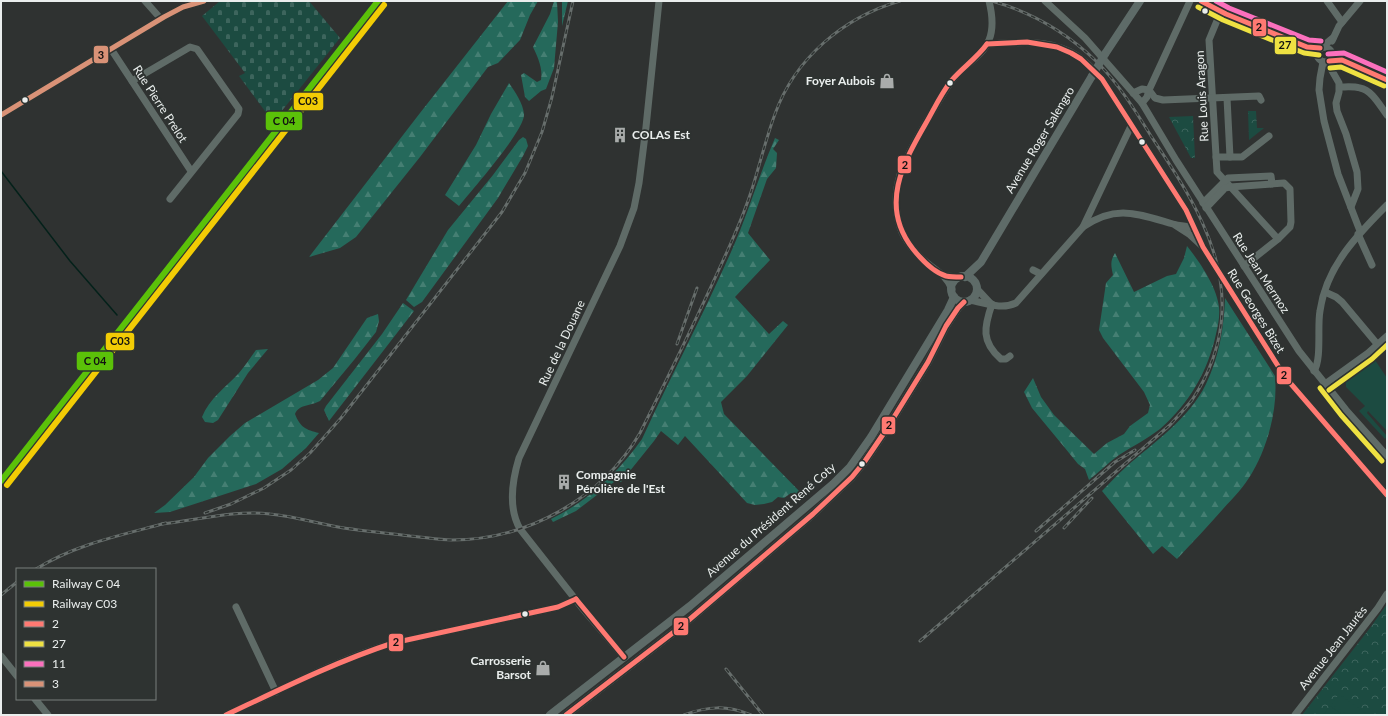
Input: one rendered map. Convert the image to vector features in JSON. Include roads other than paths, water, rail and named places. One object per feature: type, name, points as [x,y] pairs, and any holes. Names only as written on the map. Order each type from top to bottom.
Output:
[{"type":"main road","name":"Avenue Roger Salengro","points":[[1119,32],[1134,1]]},
{"type":"main road","name":"Avenue Roger Salengro","points":[[976,286],[981,262],[1105,54],[1140,1]]},
{"type":"main road","name":"Avenue Roger Salengro","points":[[963,277],[981,262]]},
{"type":"main road","points":[[963,277],[971,279],[976,286],[975,296],[967,301],[956,299],[953,293],[954,281],[963,277]]},
{"type":"main road","name":"Avenue du Président René Coty","points":[[550,715],[702,596],[824,492],[850,467],[871,437],[948,310],[953,293]]},
{"type":"main road","name":"Avenue du Président René Coty","points":[[566,715],[683,625],[813,514],[852,477],[886,430],[928,362],[946,326],[958,308],[967,301]]},
{"type":"main road","points":[[624,657],[630,666]]},
{"type":"street","points":[[145,1],[162,18]]},
{"type":"street","points":[[162,18],[184,1]]},
{"type":"street","name":"Rue de la Douane","points":[[624,657],[529,541],[518,525],[513,510],[513,482],[519,458],[620,246],[634,208],[639,183],[645,134],[658,1]]},
{"type":"street","points":[[953,293],[945,276],[918,254],[900,228],[897,214],[896,190],[900,172],[909,152],[944,93],[955,77],[980,54],[990,40],[992,26],[989,1]]},
{"type":"street","name":"Rue Jean Mermoz","points":[[1045,1],[1085,38],[1142,103],[1176,160],[1280,323],[1314,371],[1387,456]]},
{"type":"street","points":[[1142,103],[1147,97],[1190,1]]},
{"type":"street","points":[[1201,1],[1221,11],[1387,80]]},
{"type":"street","points":[[1327,1],[1342,22]]},
{"type":"street","points":[[1360,1],[1342,22],[1325,55],[1320,78],[1320,100],[1338,174],[1372,265]]},
{"type":"street","points":[[1,115],[162,18],[183,7],[199,2]]},
{"type":"street","name":"Rue Louis Aragon","points":[[1221,11],[1209,40],[1217,172],[1225,181]]},
{"type":"street","points":[[987,44],[1026,42],[1047,45],[1067,50],[1084,61],[1102,79],[1183,206],[1194,228]]},
{"type":"street","points":[[132,80],[190,47],[197,49],[239,109],[238,114],[170,199]]},
{"type":"street","name":"Rue Pierre Prelot","points":[[111,49],[191,172]]},
{"type":"street","points":[[1325,55],[1340,87],[1336,103],[1337,111],[1346,134],[1357,172],[1358,189],[1351,207]]},
{"type":"street","points":[[1340,87],[1357,87],[1366,90],[1387,115]]},
{"type":"street","points":[[1133,93],[1142,89],[1149,90],[1158,99],[1259,96],[1262,100]]},
{"type":"street","name":"Rue Louis Aragon","points":[[1227,98],[1230,157]]},
{"type":"street","points":[[1083,227],[1131,126]]},
{"type":"street","name":"Rue Louis Aragon","points":[[1216,157],[1242,157],[1269,136]]},
{"type":"street","points":[[1205,205],[1228,178],[1271,176],[1272,184]]},
{"type":"street","points":[[1225,181],[1278,239]]},
{"type":"street","points":[[1205,205],[1225,188],[1230,186],[1284,183],[1290,189],[1290,227],[1278,239],[1244,266]]},
{"type":"street","points":[[1095,201],[1098,209],[1109,214]]},
{"type":"street","points":[[1314,371],[1318,363],[1320,311],[1332,274],[1343,254],[1359,233],[1387,205]]},
{"type":"street","points":[[1175,225],[1181,222],[1185,217],[1183,206]]},
{"type":"street","name":"Rue Georges Bizet","points":[[967,301],[992,304],[998,307],[1010,306],[1016,303],[1083,227],[1097,218],[1109,214],[1140,214],[1175,225],[1189,234],[1203,247]]},
{"type":"street","name":"Rue Georges Bizet","points":[[1175,225],[1185,225],[1194,228],[1203,247],[1285,377],[1387,494]]},
{"type":"street","points":[[1033,270],[1041,274]]},
{"type":"street","points":[[945,276],[963,277]]},
{"type":"street","points":[[976,286],[992,304],[986,324],[986,337],[988,344],[1001,359],[1006,359],[1010,356]]},
{"type":"street","points":[[1325,292],[1336,297],[1342,302],[1378,345]]},
{"type":"street","points":[[1325,384],[1378,345],[1387,336]]},
{"type":"street","name":"Avenue Jean Jaurès","points":[[1295,715],[1378,608],[1387,594]]},
{"type":"street","points":[[226,715],[351,658],[380,647],[558,607],[576,599]]},
{"type":"street","points":[[236,607],[276,692]]},
{"type":"street","points":[[1,656],[16,675]]},
{"type":"street","points":[[36,700],[48,715]]},
{"type":"waterway","points":[[1,171],[70,261],[117,315]]},
{"type":"railway","points":[[205,513],[231,504],[264,488],[291,470],[310,453],[341,418],[502,212],[525,173],[542,132],[552,97],[573,1]]},
{"type":"railway","points":[[162,524],[230,514],[256,513],[287,516],[356,530],[452,540],[480,538],[508,532],[535,523],[560,511],[584,495],[605,477],[624,456],[640,433],[675,363],[733,238],[750,196],[775,114],[795,75],[824,42],[841,29],[879,8],[900,1]]},
{"type":"railway","points":[[920,641],[1170,425],[1192,400],[1204,380],[1217,347],[1221,324],[1221,288],[1217,264],[1201,219],[1190,198],[1126,97],[1112,78],[1096,61],[1073,41],[1034,17],[992,1]]},
{"type":"railway","points":[[677,344],[697,288]]},
{"type":"railway","points":[[1036,531],[1115,462],[1135,450]]},
{"type":"railway","points":[[1064,528],[1092,498]]},
{"type":"railway","points":[[38,568],[67,553],[100,541],[166,523]]},
{"type":"railway","points":[[1,595],[16,583]]},
{"type":"railway","points":[[726,669],[763,715]]},
{"type":"railway","points":[[684,715],[709,708],[726,708],[751,715]]},
{"type":"rail line","name":"C03","points":[[7,485],[384,5]]},
{"type":"place","name":"Foyer Aubois","points":[[887,81]]},
{"type":"place","name":"COLAS Est","points":[[620,135]]},
{"type":"place","name":"Compagnie Pérolière de l'Est","points":[[564,482]]},
{"type":"place","name":"Carrosserie Barsot","points":[[543,668]]}]
